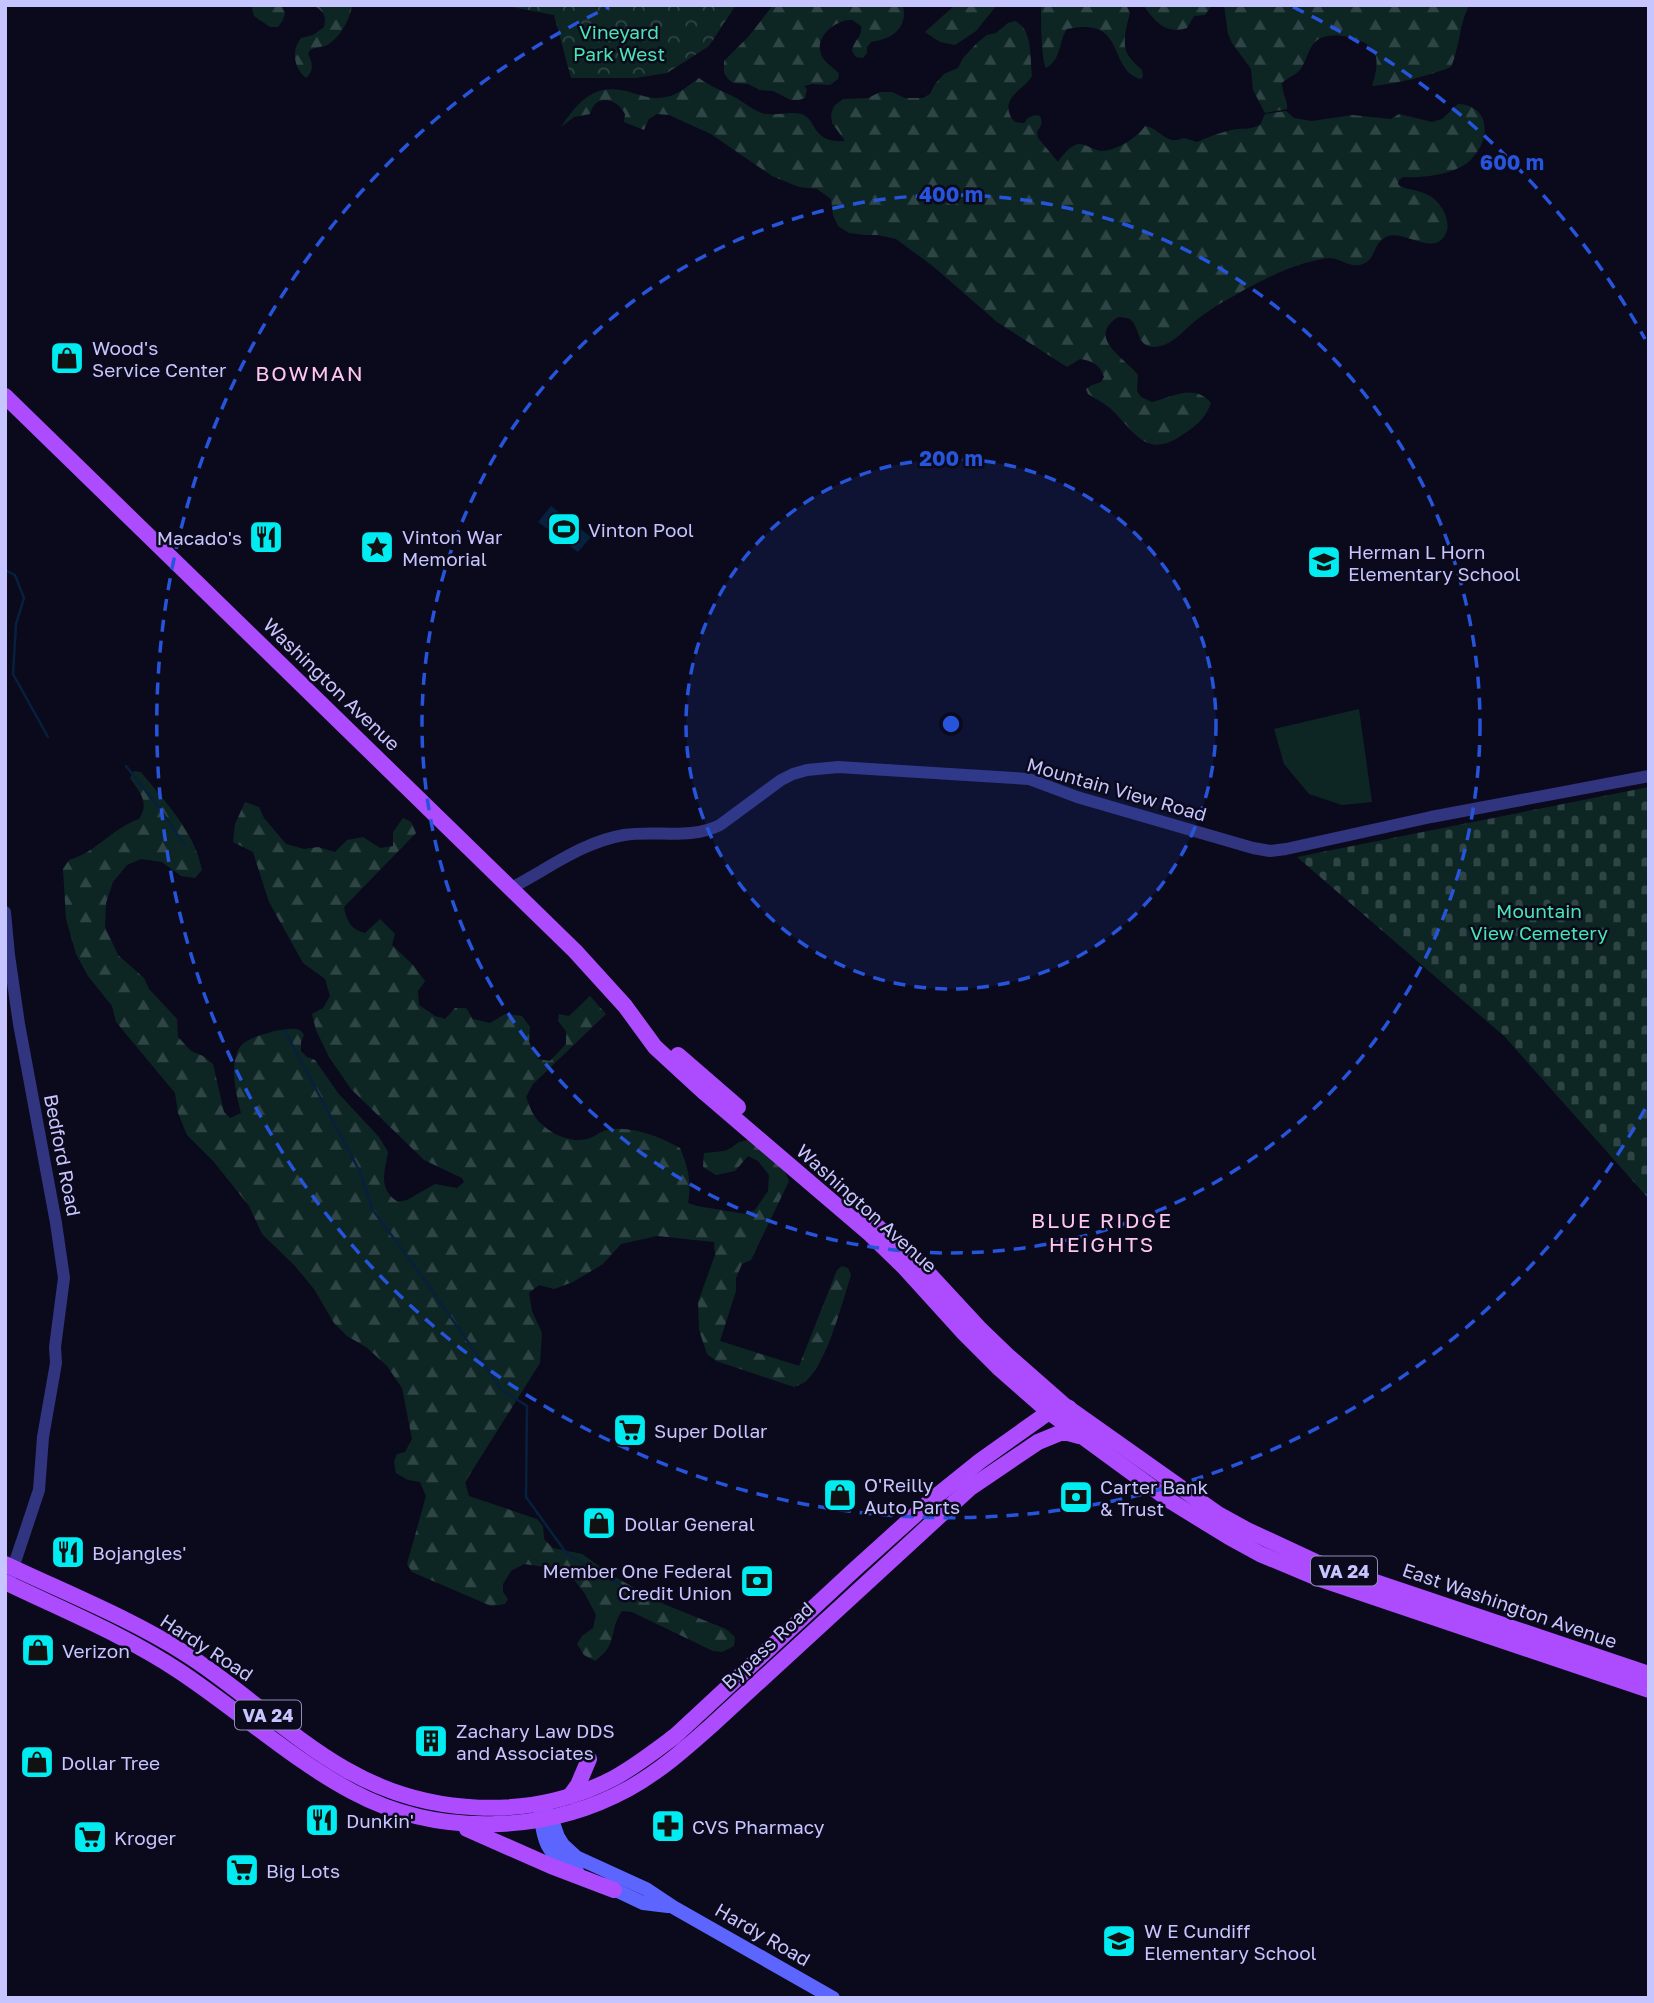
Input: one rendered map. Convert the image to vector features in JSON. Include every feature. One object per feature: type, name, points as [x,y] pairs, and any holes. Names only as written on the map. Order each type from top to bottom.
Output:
[{"type":"main road","name":"Washington Avenue","points":[[5,396],[511,888],[575,951],[625,1006],[719,1091],[917,1261],[979,1328],[1037,1382],[1059,1413],[1084,1438]]},
{"type":"main road","points":[[978,1483],[1011,1451],[1048,1427],[1059,1413]]},
{"type":"main road","name":"East Washington Avenue","points":[[1059,1413],[1218,1514],[1291,1551],[1649,1674]]},
{"type":"main road","name":"Bypass Road","points":[[544,1813],[570,1796],[611,1779],[642,1761],[675,1736],[934,1498],[968,1470],[1059,1413]]},
{"type":"main road","name":"Bypass Road","points":[[448,1822],[489,1825],[589,1807],[652,1774],[678,1755],[937,1517],[978,1483],[1049,1436],[1068,1433],[1084,1438]]},
{"type":"main road","name":"East Washington Avenue","points":[[1084,1438],[1172,1502],[1229,1537],[1293,1568],[1649,1690]]},
{"type":"main road","name":"Hardy Road","points":[[8,1574],[123,1620],[186,1653],[323,1755],[365,1780],[411,1798],[472,1808],[513,1807],[544,1813],[563,1845],[576,1857],[646,1889],[833,1998]]},
{"type":"main road","name":"Hardy Road","points":[[8,1574],[171,1665],[324,1776],[354,1793],[424,1818],[448,1822]]},
{"type":"main road","points":[[570,1796],[589,1759],[598,1776],[611,1779]]},
{"type":"main road","name":"Hardy Road","points":[[544,1813],[542,1835],[554,1855],[573,1868],[643,1903],[673,1907]]},
{"type":"main road","points":[[448,1822],[614,1890]]},
{"type":"street","name":"Mountain View Road","points":[[511,888],[562,858],[608,839],[644,833],[711,830],[781,780],[822,767],[1030,779],[1077,797],[1270,851],[1649,776]]},
{"type":"street","name":"Bedford Road","points":[[5,912],[21,1037],[64,1278],[55,1347],[56,1363],[43,1437],[39,1490],[35,1509],[8,1574]]},
{"type":"green space","points":[[251,5],[282,5],[285,13],[283,20],[278,27],[270,27],[254,16]]},
{"type":"green space","points":[[313,5],[352,5],[347,22],[336,38],[327,45],[310,50],[308,54],[312,64],[306,78],[297,64],[296,48],[301,38],[313,35],[324,27],[325,23],[323,14]]},
{"type":"green space","name":"Vineyard Park West","points":[[502,5],[736,5],[709,46],[667,73],[636,78],[571,78],[554,15]]},
{"type":"green space","points":[[773,5],[903,5],[904,13],[897,31],[886,38],[871,42],[863,58],[856,57],[852,51],[861,33],[861,26],[852,20],[832,27],[822,37],[820,51],[839,74],[838,79],[830,85],[804,86],[807,89],[805,98],[791,100],[773,91],[733,83],[724,73],[724,61],[749,36]]},
{"type":"green space","points":[[955,5],[997,5],[976,31],[955,45],[940,42],[925,32]]},
{"type":"green space","points":[[1041,5],[1126,5],[1130,13],[1126,49],[1142,70],[1143,77],[1140,79],[1130,73],[1123,65],[1108,36],[1099,30],[1086,27],[1067,29],[1055,60],[1046,68],[1042,47]]},
{"type":"green space","points":[[1143,5],[1212,5],[1205,15],[1194,16],[1187,28],[1173,30],[1161,25]]},
{"type":"green space","points":[[1224,5],[1469,5],[1451,67],[1412,79],[1372,86],[1377,60],[1372,48],[1348,37],[1327,36],[1313,44],[1300,70],[1282,83],[1287,109],[1265,113],[1253,90],[1251,69],[1228,34]]},
{"type":"green space","points":[[1015,21],[1021,25],[1028,37],[1032,76],[1009,103],[1010,115],[1014,121],[1021,123],[1035,115],[1040,116],[1038,138],[1058,162],[1072,146],[1082,144],[1101,151],[1113,149],[1132,139],[1145,126],[1172,140],[1184,138],[1197,142],[1231,130],[1256,127],[1260,125],[1265,114],[1286,111],[1294,118],[1312,121],[1352,115],[1391,119],[1399,114],[1432,122],[1442,119],[1458,104],[1470,106],[1478,112],[1483,119],[1484,137],[1475,155],[1460,167],[1436,175],[1403,177],[1399,180],[1400,186],[1426,194],[1440,205],[1447,222],[1446,233],[1441,240],[1428,243],[1395,235],[1388,236],[1380,242],[1369,261],[1360,265],[1327,258],[1289,268],[1218,305],[1162,346],[1144,344],[1135,325],[1128,318],[1118,317],[1109,325],[1107,340],[1138,375],[1137,391],[1141,397],[1152,402],[1190,393],[1198,394],[1211,403],[1196,425],[1170,442],[1159,445],[1142,440],[1109,407],[1088,394],[1086,389],[1101,382],[1104,377],[1095,364],[1080,359],[1067,367],[997,322],[934,267],[896,239],[849,233],[838,226],[831,199],[817,189],[799,187],[772,176],[711,134],[669,115],[657,114],[649,119],[644,130],[624,122],[625,114],[621,108],[606,100],[596,103],[590,114],[574,117],[561,127],[582,101],[599,91],[620,90],[662,98],[679,92],[699,78],[762,113],[806,116],[826,139],[845,141],[832,123],[831,114],[834,106],[843,99],[868,98],[880,92],[892,92],[905,98],[923,98],[930,94],[944,74],[958,68],[977,43]]},
{"type":"green space","points":[[1359,709],[1372,802],[1342,805],[1309,794],[1284,764],[1274,729]]},
{"type":"green space","points":[[134,771],[141,772],[178,818],[193,843],[202,870],[195,878],[181,876],[162,862],[141,859],[127,865],[113,882],[106,903],[105,927],[118,955],[144,978],[149,989],[177,1019],[178,1037],[191,1051],[213,1064],[224,1112],[230,1118],[241,1113],[234,1075],[235,1060],[240,1047],[253,1038],[268,1033],[298,1029],[304,1035],[301,1051],[315,1060],[338,1093],[379,1137],[388,1152],[384,1179],[391,1197],[398,1202],[407,1200],[435,1184],[457,1188],[464,1182],[462,1178],[424,1160],[351,1089],[329,1057],[316,1030],[312,1014],[323,1008],[330,996],[325,979],[303,963],[269,902],[253,852],[233,842],[235,824],[245,802],[259,807],[264,818],[286,844],[304,849],[318,847],[335,852],[347,840],[363,837],[380,848],[393,846],[393,832],[403,818],[411,822],[416,833],[344,907],[348,920],[356,930],[365,933],[380,919],[395,934],[392,945],[425,981],[418,991],[419,1005],[435,1016],[445,1019],[455,1008],[466,1008],[473,1019],[490,1023],[505,1014],[522,1016],[530,1027],[529,1042],[538,1059],[550,1061],[566,1044],[566,1031],[558,1021],[559,1014],[569,1016],[590,996],[606,1014],[533,1084],[526,1097],[536,1119],[549,1130],[563,1137],[579,1140],[607,1130],[626,1129],[654,1136],[680,1148],[687,1168],[690,1189],[688,1203],[697,1206],[745,1214],[755,1210],[768,1191],[769,1175],[758,1161],[748,1156],[735,1171],[716,1175],[703,1167],[704,1153],[727,1150],[748,1140],[784,1170],[789,1181],[751,1260],[742,1264],[720,1341],[799,1366],[837,1270],[842,1266],[848,1268],[851,1275],[834,1330],[822,1358],[807,1380],[794,1387],[716,1361],[707,1354],[699,1330],[698,1302],[715,1255],[714,1242],[657,1236],[621,1244],[603,1264],[573,1282],[554,1289],[539,1285],[529,1293],[532,1311],[542,1333],[540,1363],[465,1482],[469,1496],[537,1519],[543,1526],[544,1539],[553,1548],[582,1554],[613,1576],[666,1605],[726,1629],[735,1637],[734,1646],[722,1652],[713,1651],[632,1612],[622,1611],[607,1649],[595,1661],[584,1655],[577,1644],[582,1636],[593,1628],[596,1615],[572,1577],[545,1567],[524,1564],[511,1571],[503,1584],[503,1592],[508,1599],[505,1604],[491,1606],[412,1572],[407,1564],[426,1496],[420,1482],[408,1480],[396,1473],[394,1462],[397,1454],[405,1452],[412,1439],[402,1388],[387,1366],[334,1323],[314,1289],[262,1234],[249,1206],[214,1162],[187,1135],[178,1113],[175,1093],[116,1022],[112,1006],[88,976],[76,954],[66,919],[63,869],[69,860],[87,852],[139,819],[144,803],[130,778]]},
{"type":"green space","name":"Mountain View Cemetery","points":[[1649,787],[1649,1199],[1505,1037],[1297,857]]},
{"type":"water","name":"Vinton Pool","points":[[551,506],[591,537],[578,552],[538,522]]},
{"type":"waterway","points":[[5,570],[15,575],[24,598],[16,624],[13,674],[48,737]]},
{"type":"waterway","points":[[126,766],[184,844]]},
{"type":"waterway","points":[[285,1031],[359,1170],[372,1209],[502,1390],[527,1406],[526,1497],[567,1554],[645,1599]]},
{"type":"place","name":"Wood's Service Center","points":[[67,358]]},
{"type":"place","name":"Vinton Pool","points":[[564,529]]},
{"type":"place","name":"Macado's","points":[[266,537]]},
{"type":"place","name":"Vinton War Memorial","points":[[377,547]]},
{"type":"place","name":"Herman L Horn Elementary School","points":[[1324,562]]},
{"type":"place","name":"Super Dollar","points":[[630,1430]]},
{"type":"place","name":"O'Reilly Auto Parts","points":[[840,1495]]},
{"type":"place","name":"Carter Bank & Trust","points":[[1076,1497]]},
{"type":"place","name":"Dollar General","points":[[599,1523]]},
{"type":"place","name":"Bojangles'","points":[[68,1552]]},
{"type":"place","name":"Member One Federal Credit Union","points":[[757,1581]]},
{"type":"place","name":"Verizon","points":[[38,1650]]},
{"type":"place","name":"Zachary Law DDS and Associates","points":[[431,1741]]},
{"type":"place","name":"Dollar Tree","points":[[37,1762]]},
{"type":"place","name":"Dunkin'","points":[[322,1820]]},
{"type":"place","name":"CVS Pharmacy","points":[[668,1826]]},
{"type":"place","name":"Kroger","points":[[90,1837]]},
{"type":"place","name":"Big Lots","points":[[242,1870]]},
{"type":"place","name":"W E Cundiff Elementary School","points":[[1119,1941]]},
{"type":"district","name":"BOWMAN","points":[[310,373]]},
{"type":"district","name":"BLUE RIDGE HEIGHTS","points":[[1102,1232]]}]
